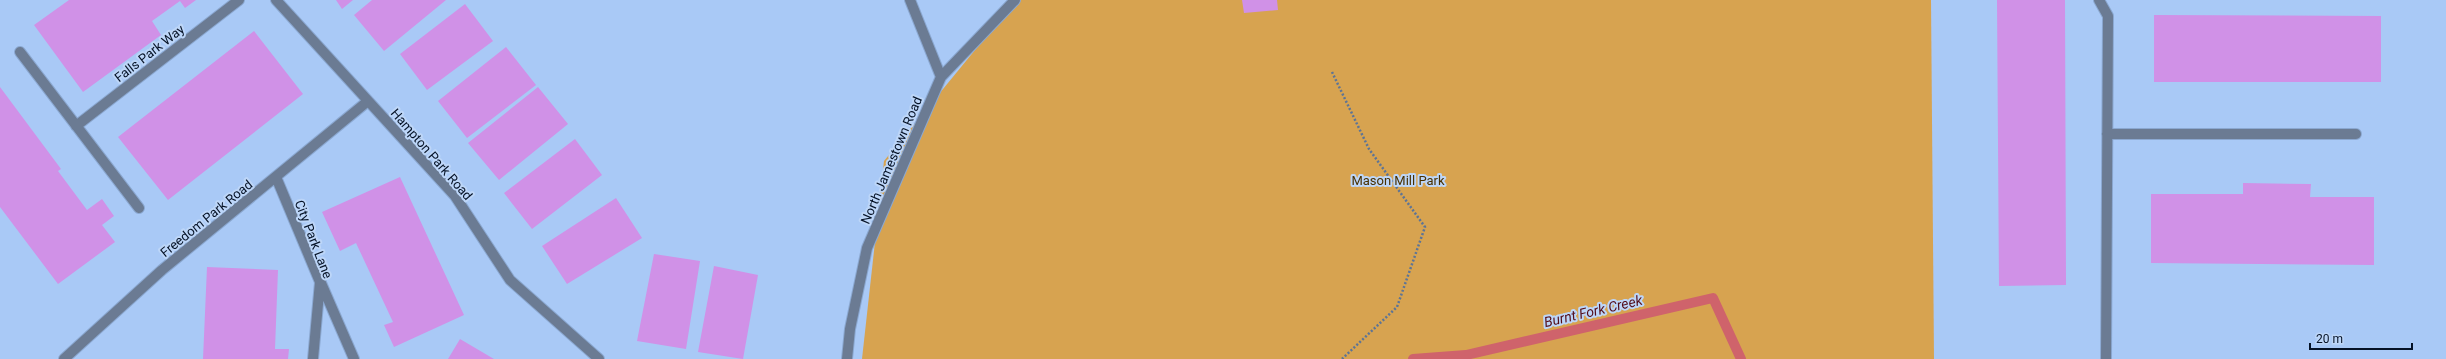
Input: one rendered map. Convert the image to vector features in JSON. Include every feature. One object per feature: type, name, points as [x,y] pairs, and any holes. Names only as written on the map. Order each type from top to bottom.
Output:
[{"type":"street","name":"Falls Park Way","points":[[76,126],[239,0]]},
{"type":"street","name":"Hampton Park Road","points":[[276,0],[455,196],[510,280],[599,359]]},
{"type":"street","points":[[910,0],[941,77]]},
{"type":"street","name":"North Jamestown Road","points":[[848,359],[850,329],[867,248],[908,150],[941,77],[1015,0]]},
{"type":"street","points":[[2099,0],[2108,16],[2106,359]]},
{"type":"street","points":[[20,52],[139,208]]},
{"type":"street","name":"Freedom Park Road","points":[[64,359],[162,270],[368,101]]},
{"type":"street","points":[[2108,134],[2356,134]]},
{"type":"street","name":"City Park Lane","points":[[276,177],[320,282],[313,359]]},
{"type":"street","points":[[320,282],[354,359]]},
{"type":"path","points":[[1332,72],[1369,149],[1425,227],[1397,308],[1342,359]]},
{"type":"green space","name":"Mason Mill Park","points":[[1016,0],[1931,0],[1934,359],[862,359],[884,161]]},
{"type":"building","points":[[69,0],[196,0],[185,8],[180,1],[152,21],[161,35],[83,92],[34,25]]},
{"type":"building","points":[[336,0],[353,0],[342,9]]},
{"type":"building","points":[[372,0],[446,0],[384,51],[354,15]]},
{"type":"building","points":[[1242,0],[1277,0],[1278,10],[1244,13]]},
{"type":"building","points":[[1997,0],[2065,0],[2066,285],[1999,286]]},
{"type":"building","points":[[465,4],[493,41],[427,90],[400,54]]},
{"type":"building","points":[[2154,15],[2381,16],[2381,82],[2154,82]]},
{"type":"building","points":[[254,31],[303,94],[168,200],[118,137]]},
{"type":"building","points":[[506,47],[536,85],[467,138],[438,101]]},
{"type":"building","points":[[0,87],[61,169],[58,171],[87,210],[102,199],[114,216],[102,225],[115,242],[58,284],[0,207]]},
{"type":"building","points":[[538,87],[568,124],[499,180],[468,143]]},
{"type":"building","points":[[575,139],[602,175],[532,229],[504,193]]},
{"type":"building","points":[[400,177],[464,315],[394,347],[384,325],[393,322],[356,243],[340,251],[322,212]]},
{"type":"building","points":[[2243,183],[2311,184],[2310,197],[2374,197],[2374,265],[2151,263],[2151,194],[2243,194]]},
{"type":"building","points":[[616,198],[642,238],[567,284],[542,246]]},
{"type":"building","points":[[654,254],[700,261],[686,349],[637,341]]},
{"type":"building","points":[[714,266],[758,275],[743,359],[698,352]]},
{"type":"building","points":[[207,267],[278,270],[275,349],[289,349],[288,359],[203,359]]},
{"type":"building","points":[[460,339],[494,359],[448,359]]},
{"type":"waterway","name":"Burnt Fork Creek","points":[[1413,359],[1466,355],[1713,298],[1741,359]]}]
